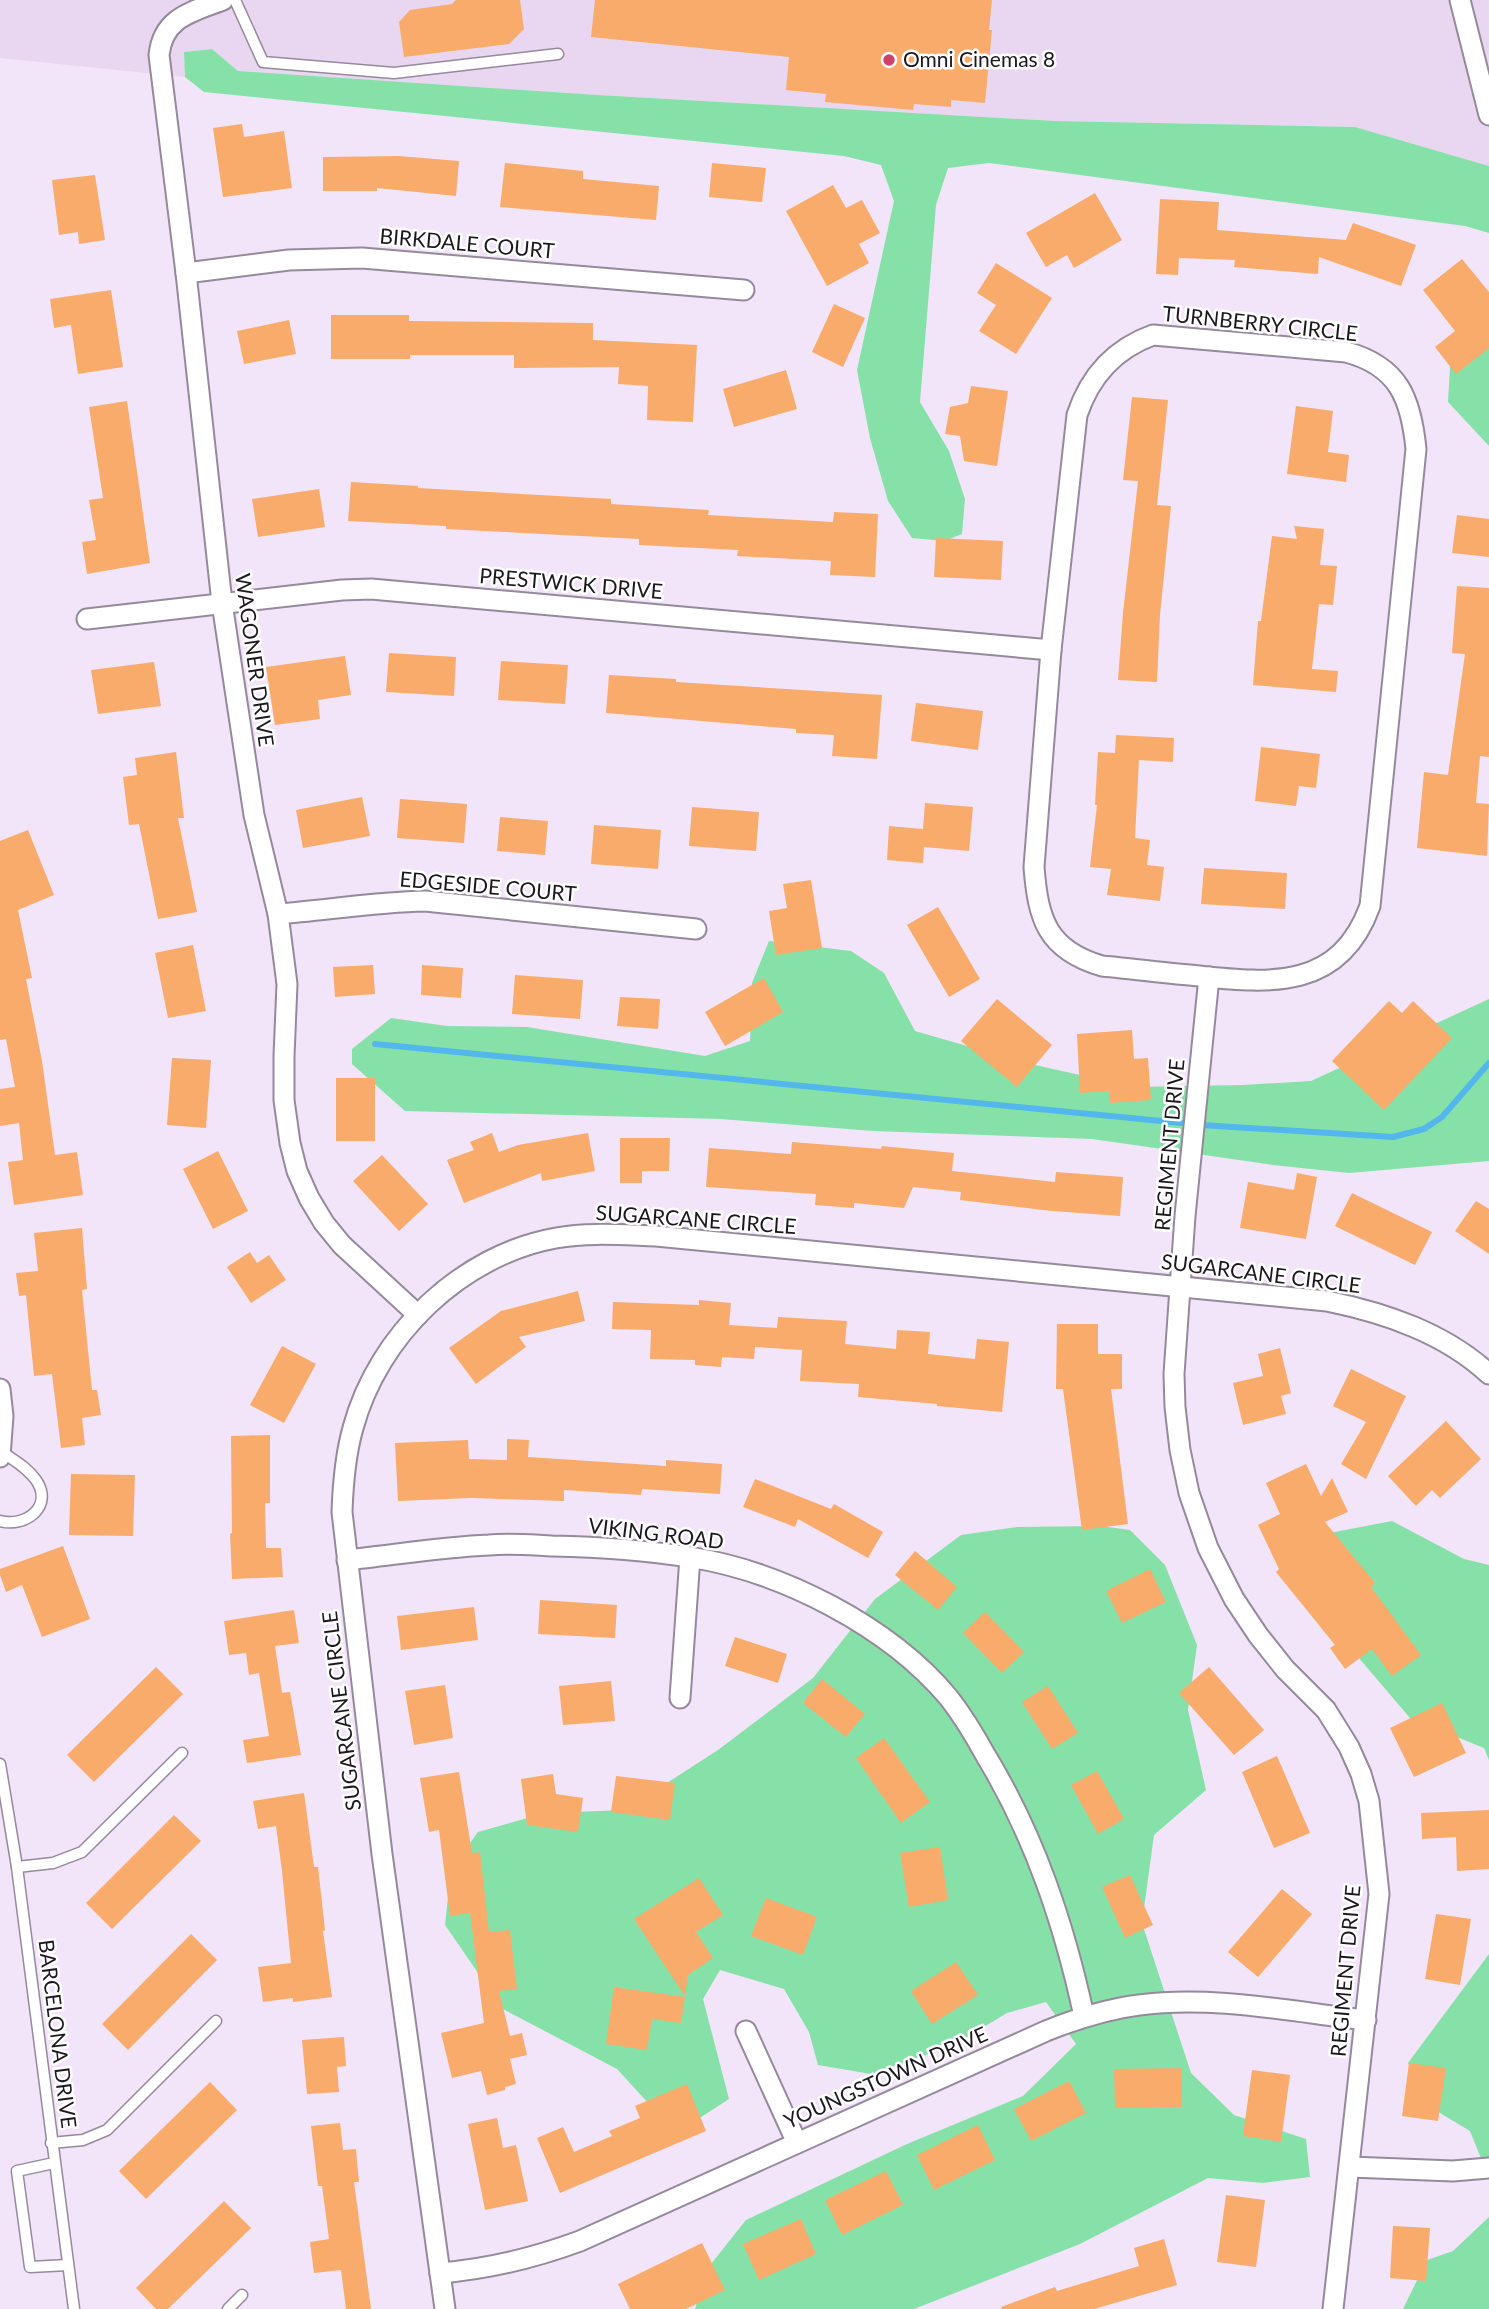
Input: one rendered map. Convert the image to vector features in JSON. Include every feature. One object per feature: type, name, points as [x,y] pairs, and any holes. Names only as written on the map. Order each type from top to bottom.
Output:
[{"type":"street","name":"WAGONER DRIVE","points":[[223,0],[178,19],[167,28],[160,41],[159,55],[222,603],[254,816],[278,914],[287,984],[284,1100],[290,1143],[297,1171],[324,1223],[342,1245],[418,1315]]},
{"type":"street","points":[[1460,0],[1489,116]]},
{"type":"street","name":"BIRKDALE COURT","points":[[186,273],[289,260],[362,258],[744,290]]},
{"type":"street","name":"TURNBERRY CIRCLE","points":[[1153,335],[1346,352],[1373,362],[1395,381],[1409,406],[1416,449],[1370,906],[1365,919],[1350,944],[1316,970],[1274,981],[1209,977],[1102,966],[1088,962],[1063,947],[1045,925],[1036,898],[1034,867],[1051,650],[1077,415],[1087,388],[1100,370],[1115,355],[1153,335]]},
{"type":"street","name":"PRESTWICK DRIVE","points":[[87,619],[371,589],[1051,650]]},
{"type":"street","name":"EDGESIDE COURT","points":[[278,914],[324,911],[382,902],[425,901],[696,929]]},
{"type":"street","name":"REGIMENT DRIVE","points":[[1209,977],[1174,1374],[1180,1450],[1189,1493],[1208,1548],[1234,1599],[1258,1635],[1286,1669],[1326,1710],[1349,1747],[1369,1801],[1379,1894],[1333,2309]]},
{"type":"street","name":"SUGARCANE CIRCLE","points":[[445,2309],[384,1867],[342,1512],[343,1479],[353,1426],[369,1385],[383,1360],[418,1315],[440,1294],[500,1255],[546,1240],[584,1234],[656,1236],[1327,1301],[1369,1310],[1423,1331],[1461,1353],[1489,1374]]},
{"type":"street","points":[[0,1389],[3,1416],[1,1454]]},
{"type":"street","name":"VIKING ROAD","points":[[347,1560],[490,1545],[592,1547],[690,1557],[743,1569],[797,1590],[849,1616],[886,1639],[920,1667],[949,1698],[1003,1784],[1029,1836],[1050,1890],[1071,1959],[1084,2016]]},
{"type":"street","points":[[680,1698],[690,1557]]},
{"type":"street","name":"YOUNGSTOWN DRIVE","points":[[440,2273],[497,2266],[570,2245],[1084,2016],[1139,2005],[1211,2002],[1366,2020]]},
{"type":"street","points":[[746,2031],[797,2143]]},
{"type":"street","points":[[1350,2167],[1453,2171],[1489,2168]]},
{"type":"lane","points":[[235,0],[262,62],[394,73],[558,54]]},
{"type":"lane","points":[[0,1521],[10,1524],[28,1519],[39,1505],[41,1496],[35,1479],[20,1464],[1,1454]]},
{"type":"lane","points":[[17,1867],[53,1863],[82,1852],[182,1753]]},
{"type":"lane","name":"BARCELONA DRIVE","points":[[0,1764],[17,1867],[74,2309]]},
{"type":"lane","points":[[51,2143],[83,2140],[107,2130],[216,2021]]},
{"type":"lane","points":[[54,2164],[17,2171],[28,2253],[30,2267],[68,2265]]},
{"type":"lane","points":[[228,2309],[242,2295]]},
{"type":"shaded area","points":[[0,0],[1489,0],[1489,166],[1355,127],[1055,121],[238,71],[212,49],[184,52],[185,77],[0,58]]},
{"type":"green space","points":[[212,49],[238,71],[1055,121],[1355,127],[1489,166],[1489,233],[1465,226],[989,163],[948,168],[936,205],[920,402],[949,451],[965,499],[962,534],[944,541],[912,538],[888,501],[870,438],[857,370],[894,201],[881,165],[844,156],[204,92],[185,77],[184,52]]},
{"type":"green space","points":[[1489,313],[1489,446],[1448,402],[1451,350]]},
{"type":"green space","points":[[769,941],[851,951],[884,973],[915,1031],[1026,1063],[1134,1087],[1311,1081],[1489,999],[1489,1161],[1349,1173],[1092,1139],[873,1131],[721,1119],[405,1111],[352,1064],[352,1049],[391,1018],[447,1026],[527,1027],[705,1056],[750,1041],[752,983]]},
{"type":"green space","points":[[1392,1521],[1464,1559],[1489,1565],[1489,1760],[1484,1748],[1410,1718],[1290,1577],[1314,1536]]},
{"type":"green space","points":[[1101,1526],[1130,1530],[1165,1565],[1197,1645],[1188,1710],[1206,1790],[1154,1835],[1142,1923],[1191,2073],[1234,2115],[1306,2139],[1310,2177],[1263,2183],[1208,2178],[1080,2244],[914,2309],[695,2309],[707,2269],[746,2220],[907,2144],[1023,2096],[1076,2044],[1046,2002],[1007,2013],[952,2046],[871,2074],[818,2065],[809,2032],[784,1989],[720,1970],[703,1999],[729,2099],[695,2121],[650,2105],[617,2069],[503,2009],[445,1925],[451,1869],[478,1832],[545,1813],[625,1810],[718,1750],[813,1678],[875,1599],[961,1535],[1017,1527]]},
{"type":"green space","points":[[1489,1954],[1489,2178],[1470,2131],[1425,2104],[1408,2063]]},
{"type":"green space","points":[[1489,2217],[1489,2309],[1403,2309],[1427,2260],[1453,2251]]},
{"type":"building","points":[[456,0],[520,0],[524,29],[509,44],[404,57],[399,22],[410,10],[452,4]]},
{"type":"building","name":"Omni Cinemas 8","points":[[595,0],[992,0],[985,103],[951,100],[951,107],[914,104],[913,110],[825,102],[826,94],[786,90],[789,57],[591,37]]},
{"type":"building","points":[[242,124],[244,137],[284,131],[292,188],[223,197],[213,128]]},
{"type":"building","points":[[399,156],[459,161],[456,196],[377,188],[377,191],[323,191],[323,157]]},
{"type":"building","points":[[505,163],[583,171],[583,179],[659,186],[656,220],[500,207]]},
{"type":"building","points":[[712,163],[766,168],[762,202],[709,197]]},
{"type":"building","points":[[95,175],[105,240],[79,244],[78,232],[59,235],[52,180]]},
{"type":"building","points":[[833,185],[846,208],[862,200],[880,233],[859,244],[869,263],[827,286],[786,211]]},
{"type":"building","points":[[1095,193],[1122,240],[1074,268],[1067,255],[1046,267],[1026,233]]},
{"type":"building","points":[[1160,199],[1219,202],[1217,230],[1346,240],[1353,223],[1416,245],[1401,286],[1319,257],[1318,274],[1234,267],[1235,260],[1179,258],[1178,275],[1156,274]]},
{"type":"building","points":[[1462,259],[1489,292],[1489,348],[1456,374],[1435,347],[1455,331],[1423,290]]},
{"type":"building","points":[[996,263],[1052,298],[1016,354],[979,331],[996,305],[977,293]]},
{"type":"building","points":[[111,290],[123,367],[78,374],[71,325],[54,328],[50,299]]},
{"type":"building","points":[[834,304],[865,318],[843,367],[812,352]]},
{"type":"building","points":[[331,315],[409,315],[409,321],[593,323],[593,340],[697,345],[693,422],[647,420],[648,386],[618,384],[619,367],[514,368],[514,355],[410,355],[410,359],[331,359]]},
{"type":"building","points":[[289,320],[296,354],[244,364],[237,331]]},
{"type":"building","points":[[786,370],[797,409],[734,427],[723,389]]},
{"type":"building","points":[[971,386],[1008,391],[997,466],[964,461],[960,436],[945,434],[950,407],[968,403]]},
{"type":"building","points":[[1132,397],[1168,400],[1157,505],[1171,506],[1160,615],[1157,682],[1118,680],[1138,481],[1123,480]]},
{"type":"building","points":[[127,401],[150,563],[87,574],[82,542],[96,540],[89,500],[103,498],[89,407]]},
{"type":"building","points":[[1296,406],[1333,411],[1328,452],[1349,455],[1346,482],[1287,474]]},
{"type":"building","points":[[351,482],[611,499],[611,504],[709,510],[708,515],[833,522],[834,512],[878,514],[875,577],[830,575],[831,561],[737,556],[738,550],[639,545],[639,539],[348,521]]},
{"type":"building","points":[[319,489],[325,527],[258,537],[252,499]]},
{"type":"building","points":[[1457,515],[1489,519],[1489,557],[1452,553]]},
{"type":"building","points":[[1294,526],[1324,529],[1320,565],[1337,566],[1333,605],[1319,604],[1312,669],[1338,671],[1336,692],[1253,685],[1258,621],[1261,621],[1272,536],[1297,539]]},
{"type":"building","points":[[936,538],[1003,541],[1001,580],[934,577]]},
{"type":"building","points":[[1457,586],[1489,588],[1489,757],[1480,756],[1476,803],[1489,804],[1487,856],[1417,848],[1424,772],[1448,775],[1465,654],[1452,653]]},
{"type":"building","points":[[389,653],[456,657],[454,696],[386,692]]},
{"type":"building","points":[[345,656],[351,695],[318,700],[320,719],[275,725],[266,667]]},
{"type":"building","points":[[501,661],[568,665],[565,704],[498,700]]},
{"type":"building","points":[[154,662],[161,706],[98,714],[91,670]]},
{"type":"building","points":[[609,675],[882,695],[877,759],[832,756],[834,735],[796,733],[796,729],[606,713]]},
{"type":"building","points":[[916,703],[983,711],[978,750],[911,741]]},
{"type":"building","points":[[1116,735],[1174,738],[1173,762],[1139,760],[1135,838],[1150,840],[1147,865],[1164,867],[1160,901],[1107,895],[1111,869],[1090,867],[1097,805],[1098,752],[1115,753]]},
{"type":"building","points":[[1261,747],[1320,754],[1316,788],[1299,786],[1296,806],[1255,801]]},
{"type":"building","points":[[176,752],[184,818],[178,818],[197,912],[158,919],[139,824],[129,825],[123,777],[137,775],[135,758]]},
{"type":"building","points":[[362,797],[370,836],[303,848],[296,810]]},
{"type":"building","points":[[400,799],[467,804],[464,843],[397,838]]},
{"type":"building","points":[[925,803],[973,807],[969,851],[924,847],[923,863],[887,860],[889,826],[923,829]]},
{"type":"building","points":[[692,807],[759,812],[756,851],[689,846]]},
{"type":"building","points":[[500,817],[548,821],[545,855],[497,851]]},
{"type":"building","points":[[594,825],[661,830],[658,869],[591,864]]},
{"type":"building","points":[[28,830],[54,895],[18,910],[32,978],[26,979],[42,1061],[55,1155],[77,1152],[83,1195],[14,1205],[8,1162],[23,1160],[19,1123],[0,1126],[0,1089],[15,1087],[6,1039],[0,1040],[0,841]]},
{"type":"building","points":[[1204,868],[1287,873],[1285,909],[1201,904]]},
{"type":"building","points":[[811,880],[822,948],[776,955],[769,911],[787,908],[783,884]]},
{"type":"building","points":[[938,907],[980,979],[949,997],[907,925]]},
{"type":"building","points":[[193,945],[206,1011],[168,1018],[155,953]]},
{"type":"building","points":[[373,965],[375,994],[335,997],[333,967]]},
{"type":"building","points":[[422,965],[463,968],[461,998],[421,995]]},
{"type":"building","points":[[515,975],[583,980],[580,1019],[512,1014]]},
{"type":"building","points":[[764,978],[783,1012],[725,1046],[705,1012]]},
{"type":"building","points":[[620,997],[660,999],[658,1029],[617,1026]]},
{"type":"building","points":[[997,999],[1052,1045],[1017,1087],[961,1041]]},
{"type":"building","points":[[1389,1001],[1402,1013],[1413,1001],[1452,1038],[1384,1110],[1332,1061]]},
{"type":"building","points":[[1132,1030],[1134,1059],[1148,1058],[1151,1100],[1110,1103],[1109,1091],[1080,1093],[1077,1034]]},
{"type":"building","points":[[172,1058],[211,1060],[206,1128],[167,1125]]},
{"type":"building","points":[[336,1078],[375,1078],[375,1141],[336,1141]]},
{"type":"building","points":[[492,1133],[499,1152],[518,1145],[588,1133],[595,1171],[542,1181],[541,1173],[464,1203],[447,1160],[474,1150],[470,1142]]},
{"type":"building","points":[[620,1138],[670,1138],[669,1171],[642,1171],[642,1183],[620,1183]]},
{"type":"building","points":[[792,1142],[881,1149],[882,1146],[954,1153],[952,1171],[1055,1182],[1056,1172],[1123,1177],[1120,1216],[960,1200],[961,1192],[913,1187],[904,1208],[854,1203],[854,1208],[815,1205],[816,1194],[706,1187],[709,1148],[791,1154]]},
{"type":"building","points":[[218,1151],[248,1211],[213,1229],[183,1169]]},
{"type":"building","points":[[382,1155],[428,1204],[399,1231],[353,1181]]},
{"type":"building","points":[[1297,1173],[1317,1177],[1306,1239],[1240,1228],[1248,1182],[1294,1190]]},
{"type":"building","points":[[1352,1193],[1432,1232],[1415,1265],[1335,1226]]},
{"type":"building","points":[[1476,1201],[1489,1209],[1489,1254],[1455,1231]]},
{"type":"building","points":[[82,1228],[87,1289],[82,1290],[92,1390],[97,1390],[101,1415],[82,1418],[85,1445],[61,1448],[52,1374],[34,1376],[26,1295],[19,1296],[16,1273],[38,1271],[34,1233]]},
{"type":"building","points":[[250,1252],[257,1263],[269,1255],[286,1280],[251,1303],[227,1267]]},
{"type":"building","points":[[578,1291],[585,1321],[519,1337],[526,1347],[476,1384],[449,1348],[501,1311]]},
{"type":"building","points":[[699,1300],[731,1303],[729,1325],[777,1328],[778,1317],[847,1321],[845,1344],[896,1349],[897,1330],[930,1332],[928,1354],[975,1359],[977,1339],[1009,1342],[1002,1412],[858,1397],[859,1384],[800,1381],[802,1350],[755,1347],[754,1359],[722,1357],[721,1367],[695,1365],[695,1360],[650,1359],[651,1330],[612,1329],[613,1302],[699,1305]]},
{"type":"building","points":[[1057,1324],[1098,1324],[1098,1354],[1122,1354],[1122,1389],[1111,1389],[1128,1524],[1082,1530],[1063,1389],[1056,1389]]},
{"type":"building","points":[[282,1346],[316,1364],[284,1423],[250,1405]]},
{"type":"building","points":[[1280,1348],[1291,1393],[1281,1396],[1286,1414],[1243,1425],[1233,1383],[1263,1376],[1258,1354]]},
{"type":"building","points":[[1351,1369],[1406,1396],[1366,1479],[1341,1464],[1366,1422],[1333,1406]]},
{"type":"building","points":[[1446,1421],[1481,1459],[1440,1498],[1432,1490],[1416,1506],[1388,1476]]},
{"type":"building","points":[[270,1435],[270,1503],[265,1503],[266,1548],[281,1548],[283,1577],[232,1579],[231,1436]]},
{"type":"building","points":[[507,1439],[529,1440],[528,1457],[666,1466],[666,1460],[722,1464],[720,1494],[642,1489],[641,1495],[564,1490],[564,1501],[471,1498],[398,1501],[395,1443],[468,1440],[469,1459],[507,1460]]},
{"type":"building","points":[[1306,1464],[1321,1496],[1332,1478],[1348,1512],[1325,1522],[1375,1583],[1371,1587],[1421,1655],[1392,1676],[1372,1649],[1345,1669],[1330,1648],[1335,1645],[1276,1572],[1279,1569],[1258,1525],[1280,1514],[1266,1483]]},
{"type":"building","points":[[71,1474],[135,1475],[133,1536],[69,1535]]},
{"type":"building","points":[[755,1479],[831,1509],[834,1504],[883,1532],[868,1558],[798,1519],[795,1527],[743,1507]]},
{"type":"building","points":[[63,1546],[90,1619],[42,1637],[22,1585],[6,1592],[0,1569]]},
{"type":"building","points":[[915,1551],[957,1587],[938,1610],[895,1575]]},
{"type":"building","points":[[1150,1569],[1166,1602],[1122,1623],[1106,1591]]},
{"type":"building","points":[[540,1600],[617,1605],[615,1638],[538,1634]]},
{"type":"building","points":[[474,1607],[478,1640],[401,1650],[397,1616]]},
{"type":"building","points":[[294,1610],[299,1643],[275,1646],[282,1693],[290,1692],[301,1755],[247,1763],[243,1740],[269,1736],[259,1673],[249,1675],[246,1653],[229,1655],[224,1621]]},
{"type":"building","points":[[985,1612],[1024,1652],[1002,1673],[963,1633]]},
{"type":"building","points":[[735,1637],[787,1654],[778,1683],[725,1666]]},
{"type":"building","points":[[156,1667],[183,1694],[94,1782],[67,1755]]},
{"type":"building","points":[[1209,1667],[1264,1730],[1234,1755],[1179,1693]]},
{"type":"building","points":[[822,1679],[865,1714],[846,1737],[803,1703]]},
{"type":"building","points":[[611,1681],[615,1721],[563,1725],[559,1686]]},
{"type":"building","points":[[445,1685],[453,1738],[414,1745],[405,1691]]},
{"type":"building","points":[[1048,1686],[1078,1733],[1052,1749],[1022,1702]]},
{"type":"building","points":[[1442,1703],[1466,1753],[1414,1777],[1390,1728]]},
{"type":"building","points":[[884,1738],[930,1802],[901,1823],[856,1758]]},
{"type":"building","points":[[1277,1756],[1310,1833],[1274,1848],[1242,1772]]},
{"type":"building","points":[[1097,1771],[1124,1819],[1098,1834],[1071,1785]]},
{"type":"building","points":[[459,1772],[472,1853],[480,1852],[489,1932],[510,1930],[517,1989],[499,1991],[510,2036],[522,2033],[527,2055],[510,2059],[516,2084],[487,2095],[481,2071],[452,2078],[441,2033],[484,2023],[470,1913],[450,1916],[439,1830],[429,1832],[420,1778]]},
{"type":"building","points":[[553,1774],[556,1794],[583,1798],[578,1832],[527,1825],[521,1779]]},
{"type":"building","points":[[616,1776],[675,1783],[670,1820],[611,1812]]},
{"type":"building","points":[[304,1793],[314,1867],[318,1867],[332,1997],[293,2002],[293,1998],[263,2002],[258,1967],[291,1963],[276,1826],[258,1829],[253,1801]]},
{"type":"building","points":[[1489,1810],[1489,1869],[1457,1871],[1456,1837],[1422,1839],[1421,1813]]},
{"type":"building","points":[[174,1815],[201,1841],[112,1929],[86,1903]]},
{"type":"building","points":[[940,1847],[948,1900],[909,1907],[900,1853]]},
{"type":"building","points":[[1130,1875],[1153,1925],[1125,1938],[1102,1887]]},
{"type":"building","points":[[699,1878],[723,1915],[696,1932],[713,1958],[688,1975],[685,1996],[634,1919]]},
{"type":"building","points":[[1282,1889],[1312,1914],[1258,1977],[1228,1952]]},
{"type":"building","points":[[766,1898],[817,1917],[803,1955],[751,1936]]},
{"type":"building","points":[[1436,1914],[1471,1919],[1460,1985],[1425,1979]]},
{"type":"building","points":[[191,1934],[217,1960],[128,2050],[102,2024]]},
{"type":"building","points":[[956,1962],[978,1995],[932,2024],[911,1991]]},
{"type":"building","points":[[614,1987],[685,1997],[681,2023],[652,2019],[647,2050],[606,2044]]},
{"type":"building","points":[[344,2037],[346,2066],[337,2067],[339,2092],[307,2094],[302,2040]]},
{"type":"building","points":[[1409,2063],[1446,2068],[1438,2121],[1402,2116]]},
{"type":"building","points":[[1182,2068],[1182,2107],[1115,2108],[1114,2069]]},
{"type":"building","points":[[1252,2070],[1290,2075],[1281,2142],[1243,2136]]},
{"type":"building","points":[[1069,2081],[1086,2113],[1031,2141],[1014,2109]]},
{"type":"building","points":[[210,2082],[237,2110],[146,2199],[119,2171]]},
{"type":"building","points":[[687,2084],[706,2131],[560,2193],[537,2138],[563,2127],[574,2152],[612,2136],[609,2131],[640,2118],[635,2106]]},
{"type":"building","points":[[497,2118],[503,2148],[516,2145],[528,2201],[485,2210],[468,2124]]},
{"type":"building","points":[[340,2123],[343,2150],[356,2149],[359,2182],[354,2182],[371,2309],[346,2309],[341,2270],[314,2273],[310,2242],[329,2239],[322,2186],[318,2186],[311,2126]]},
{"type":"building","points":[[978,2125],[995,2160],[934,2190],[917,2155]]},
{"type":"building","points":[[886,2171],[903,2205],[842,2235],[825,2200]]},
{"type":"building","points":[[1226,2195],[1265,2200],[1256,2267],[1217,2262]]},
{"type":"building","points":[[224,2201],[251,2228],[168,2309],[156,2309],[136,2288]]},
{"type":"building","points":[[801,2219],[816,2254],[759,2280],[743,2244]]},
{"type":"building","points":[[1393,2226],[1430,2228],[1426,2281],[1390,2278]]},
{"type":"building","points":[[1164,2239],[1177,2285],[1094,2309],[1001,2307],[1055,2287],[1057,2291],[1139,2266],[1134,2248]]},
{"type":"building","points":[[702,2243],[725,2290],[686,2309],[630,2309],[618,2284]]},
{"type":"waterway","points":[[375,1044],[1202,1125],[1393,1137],[1424,1129],[1442,1117],[1489,1063]]},
{"type":"place","name":"Omni Cinemas 8","points":[[889,60]]}]
